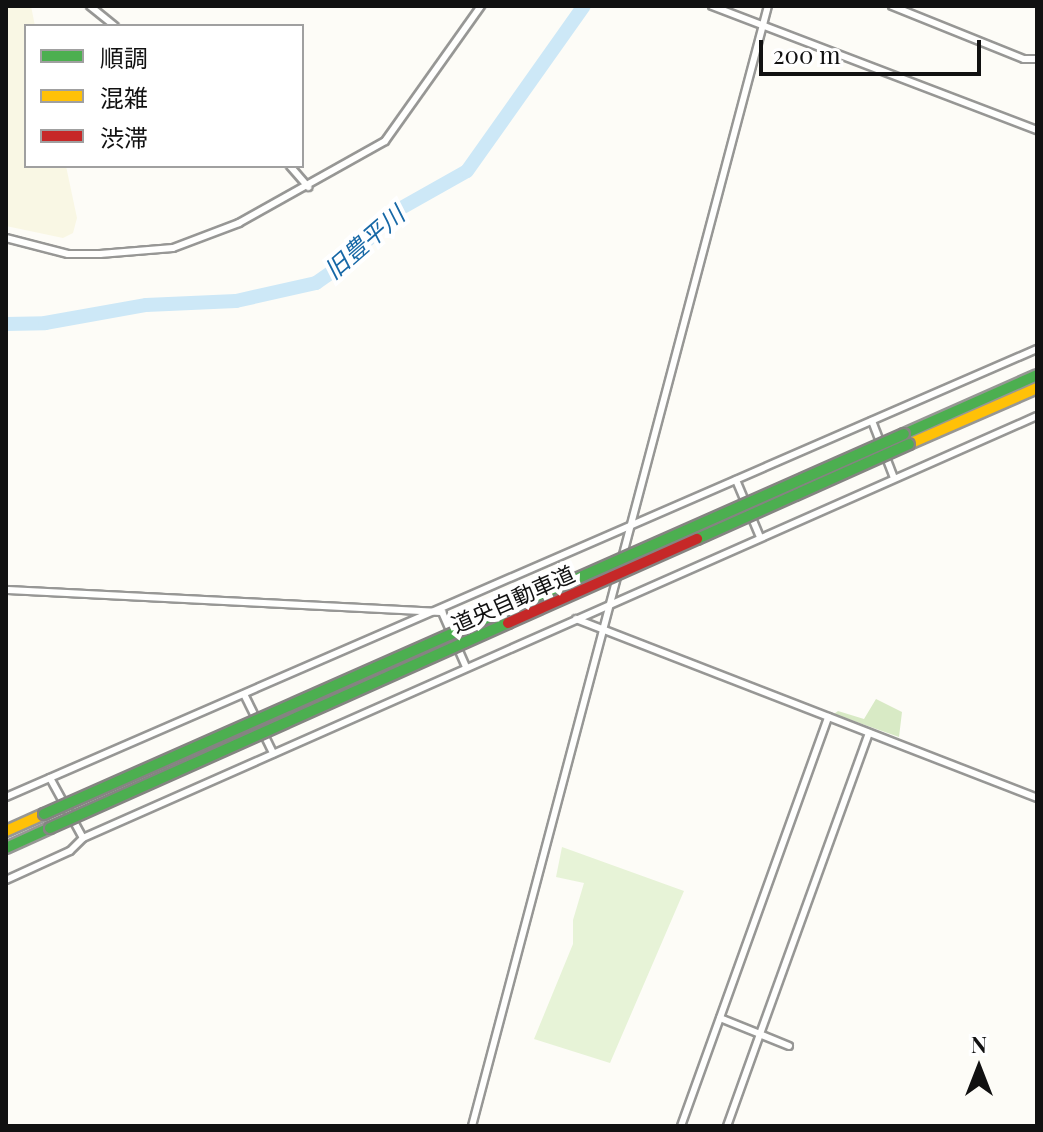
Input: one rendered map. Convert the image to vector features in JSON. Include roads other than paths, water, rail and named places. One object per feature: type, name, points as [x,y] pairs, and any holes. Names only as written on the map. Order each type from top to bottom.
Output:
[{"type":"highway","name":"道央自動車道","points":[[6,848],[906,439],[1037,375]]},
{"type":"highway","name":"道央自動車道","points":[[6,831],[906,439],[1037,388]]},
{"type":"street","points":[[90,6],[112,24]]},
{"type":"street","points":[[6,238],[68,254],[173,248],[202,240],[308,187],[385,141],[481,6]]},
{"type":"street","points":[[712,6],[1037,130]]},
{"type":"street","points":[[472,1126],[768,6]]},
{"type":"street","points":[[892,6],[1024,59],[1037,59]]},
{"type":"street","points":[[292,168],[308,187]]},
{"type":"street","points":[[6,797],[442,612],[632,525],[1037,349]]},
{"type":"street","points":[[6,880],[70,851],[83,838],[1037,416]]},
{"type":"street","points":[[872,421],[894,478]]},
{"type":"street","points":[[736,480],[760,537]]},
{"type":"street","points":[[6,590],[442,612]]},
{"type":"street","points":[[442,612],[466,667]]},
{"type":"street","points":[[576,619],[1037,798]]},
{"type":"street","points":[[245,696],[273,753]]},
{"type":"street","points":[[681,1126],[828,717]]},
{"type":"street","points":[[727,1126],[869,733]]},
{"type":"street","points":[[50,778],[83,838]]},
{"type":"street","points":[[720,1018],[789,1046]]},
{"type":"waterway","name":"旧豊平川","points":[[6,324],[45,323],[146,305],[236,301],[316,283],[347,261],[396,211],[467,171],[584,6]]}]
